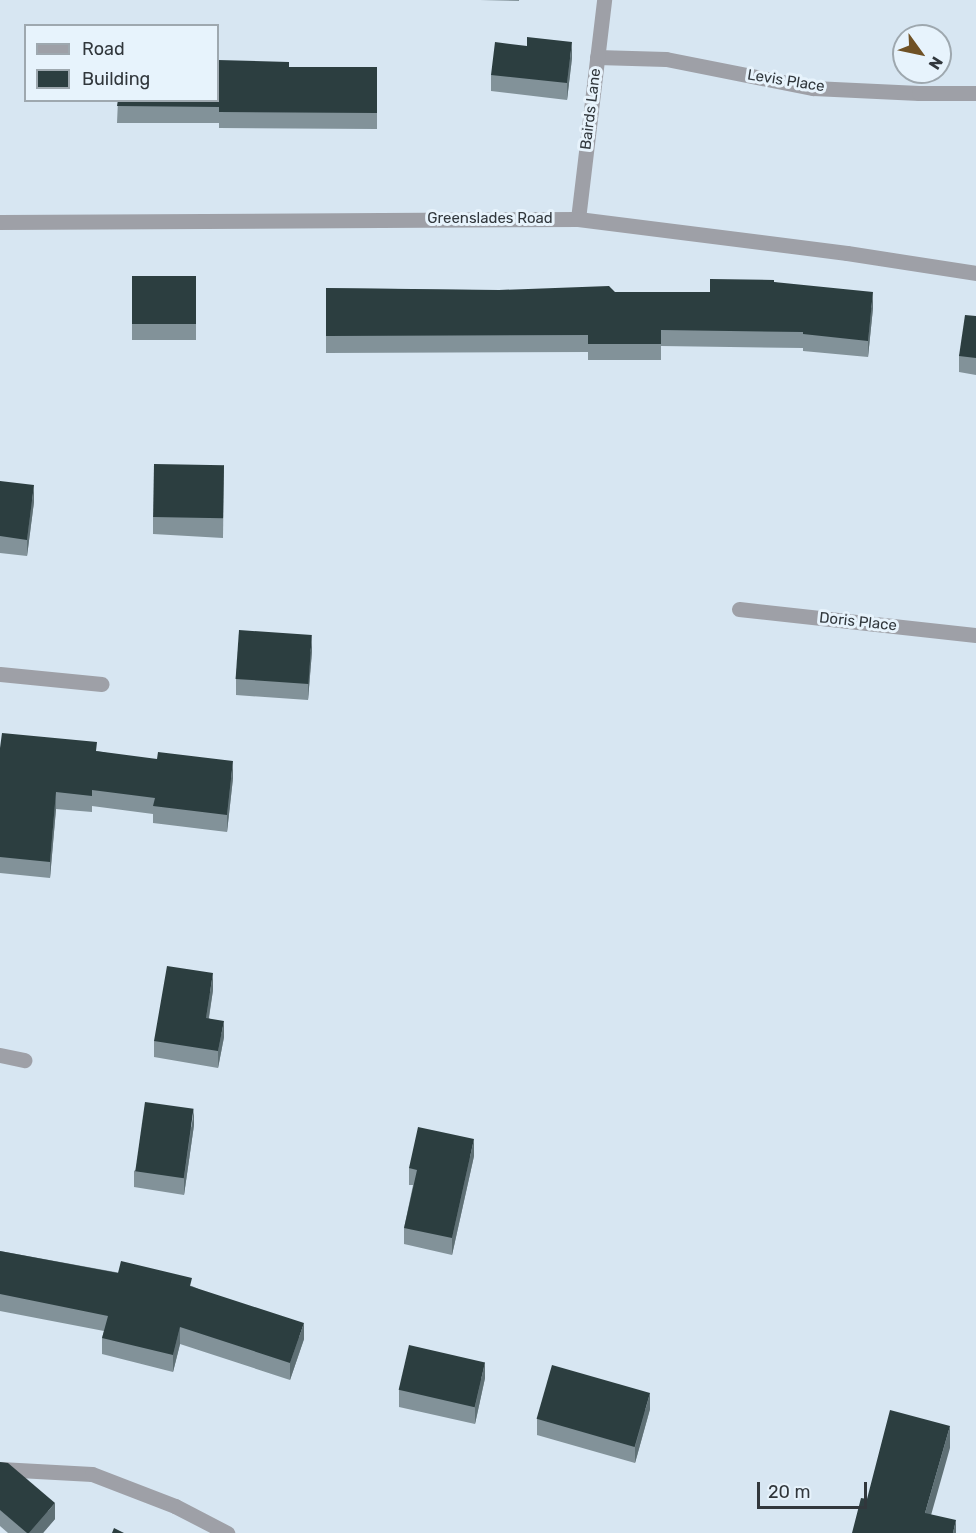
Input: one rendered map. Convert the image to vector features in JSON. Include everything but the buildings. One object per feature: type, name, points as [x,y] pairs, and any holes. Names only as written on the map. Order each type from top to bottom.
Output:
[{"type":"street","name":"Bairds Lane","points":[[578,219],[604,0]]},
{"type":"street","name":"Levis Place","points":[[597,57],[666,59],[813,88],[976,93]]},
{"type":"street","name":"Greenslades Road","points":[[0,222],[578,219],[847,253],[976,273]]},
{"type":"street","name":"Doris Place","points":[[739,609],[976,635]]},
{"type":"street","points":[[0,674],[102,684]]},
{"type":"street","points":[[0,1055],[24,1060]]},
{"type":"street","points":[[0,1469],[92,1474],[175,1506],[227,1533]]}]
